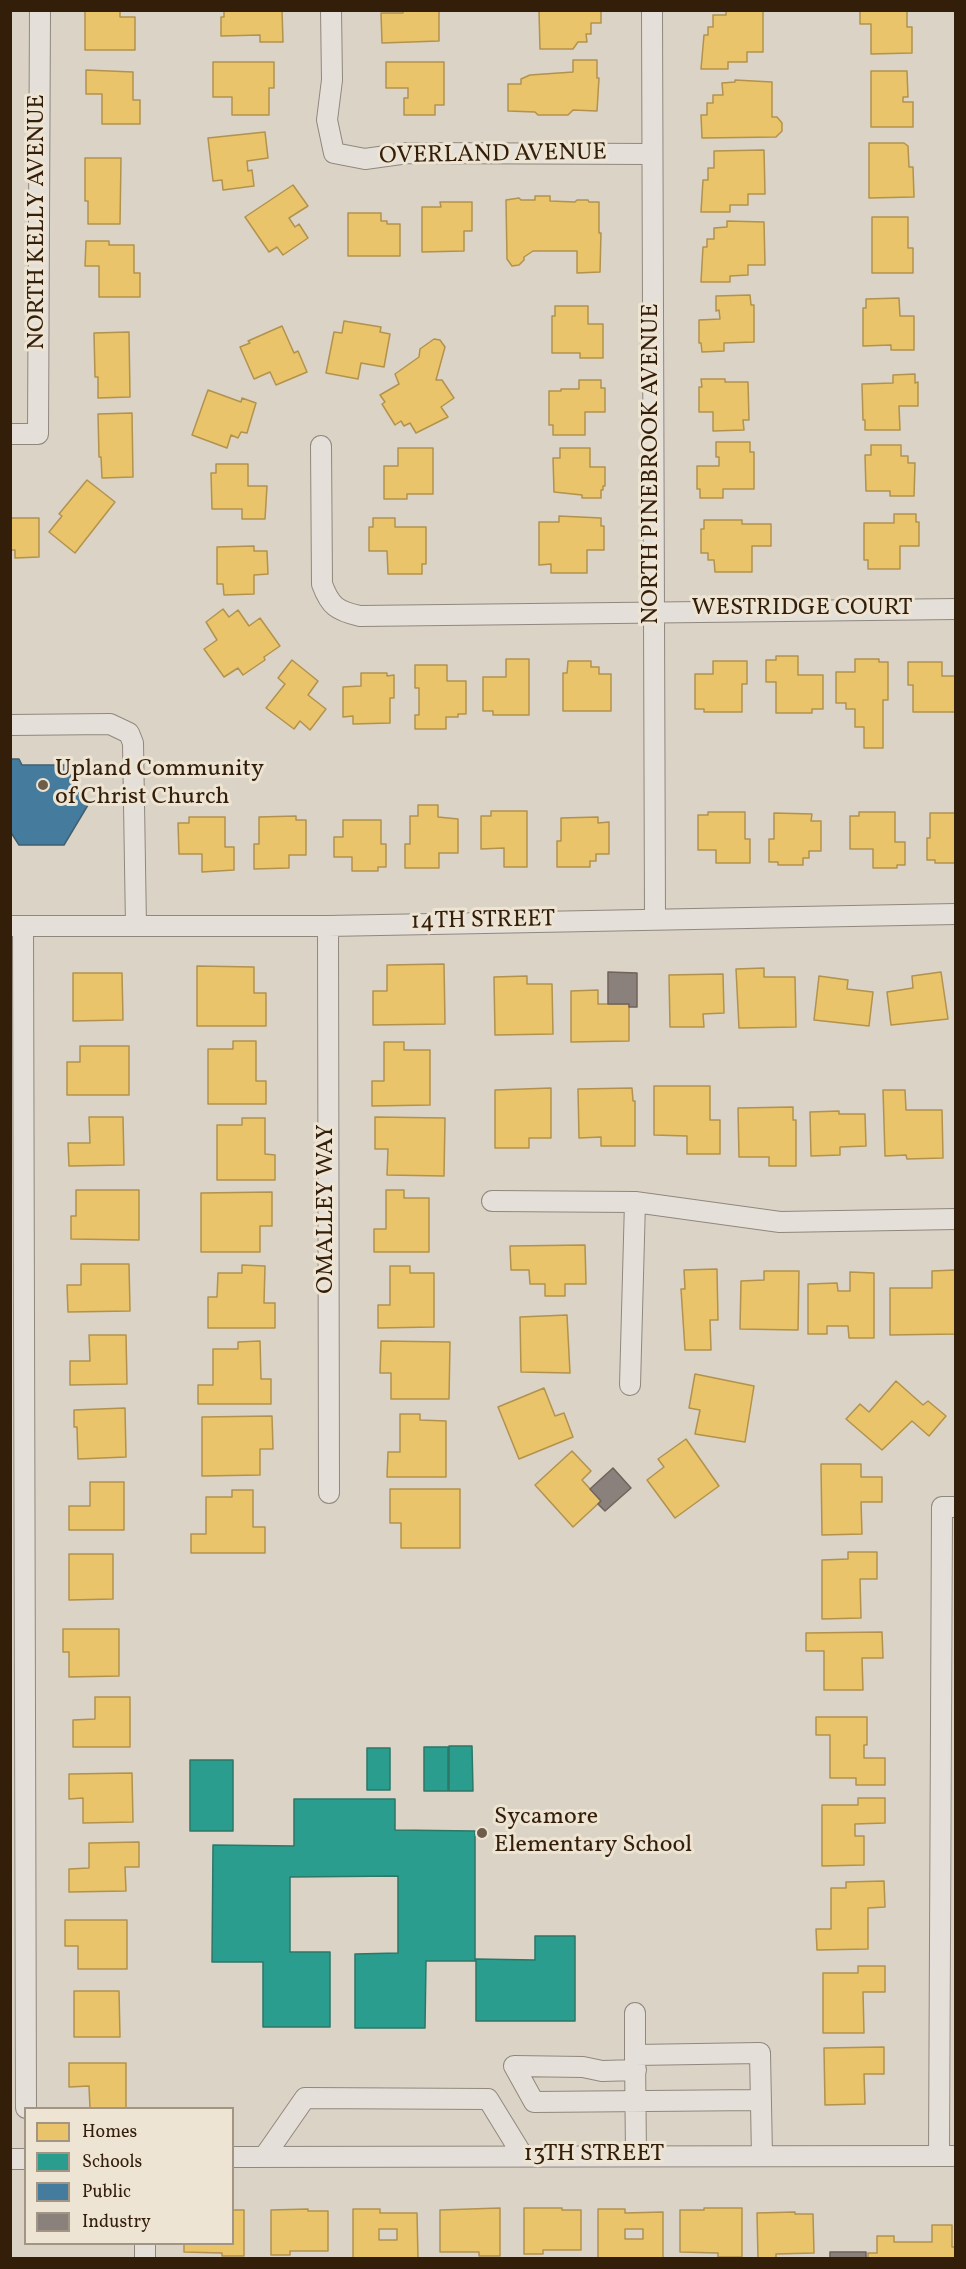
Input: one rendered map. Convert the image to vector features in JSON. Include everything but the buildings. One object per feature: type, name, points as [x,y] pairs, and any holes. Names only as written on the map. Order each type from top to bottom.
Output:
[{"type":"street","name":"NORTH KELLY AVENUE","points":[[10,434],[38,434],[40,10]]},
{"type":"street","name":"OVERLAND AVENUE","points":[[331,10],[332,80],[327,120],[334,153],[365,159],[408,153],[652,154]]},
{"type":"street","name":"NORTH PINEBROOK AVENUE","points":[[652,10],[655,918]]},
{"type":"street","name":"WESTRIDGE COURT","points":[[321,446],[322,584],[326,596],[335,608],[360,616],[956,609]]},
{"type":"street","points":[[10,725],[110,724],[129,733],[133,743],[136,926]]},
{"type":"street","name":"14TH STREET","points":[[17,926],[328,926],[956,914]]},
{"type":"street","points":[[17,926],[18,1851],[26,2107]]},
{"type":"street","name":"OMALLEY WAY","points":[[328,926],[329,1493]]},
{"type":"street","points":[[492,1201],[635,1202],[780,1222],[956,1219]]},
{"type":"street","points":[[630,1385],[635,1202]]},
{"type":"street","points":[[947,2156],[949,1507]]},
{"type":"street","points":[[635,2013],[636,2156]]},
{"type":"street","points":[[760,2100],[534,2102],[514,2066],[583,2067],[602,2071],[636,2062],[760,2053],[762,2156]]},
{"type":"street","points":[[264,2157],[305,2098],[488,2099],[523,2156]]},
{"type":"street","name":"13TH STREET","points":[[234,2157],[947,2156]]},
{"type":"place","name":"Upland Community of Christ Church","points":[[43,785]]},
{"type":"place","name":"Sycamore Elementary School","points":[[482,1833]]}]
